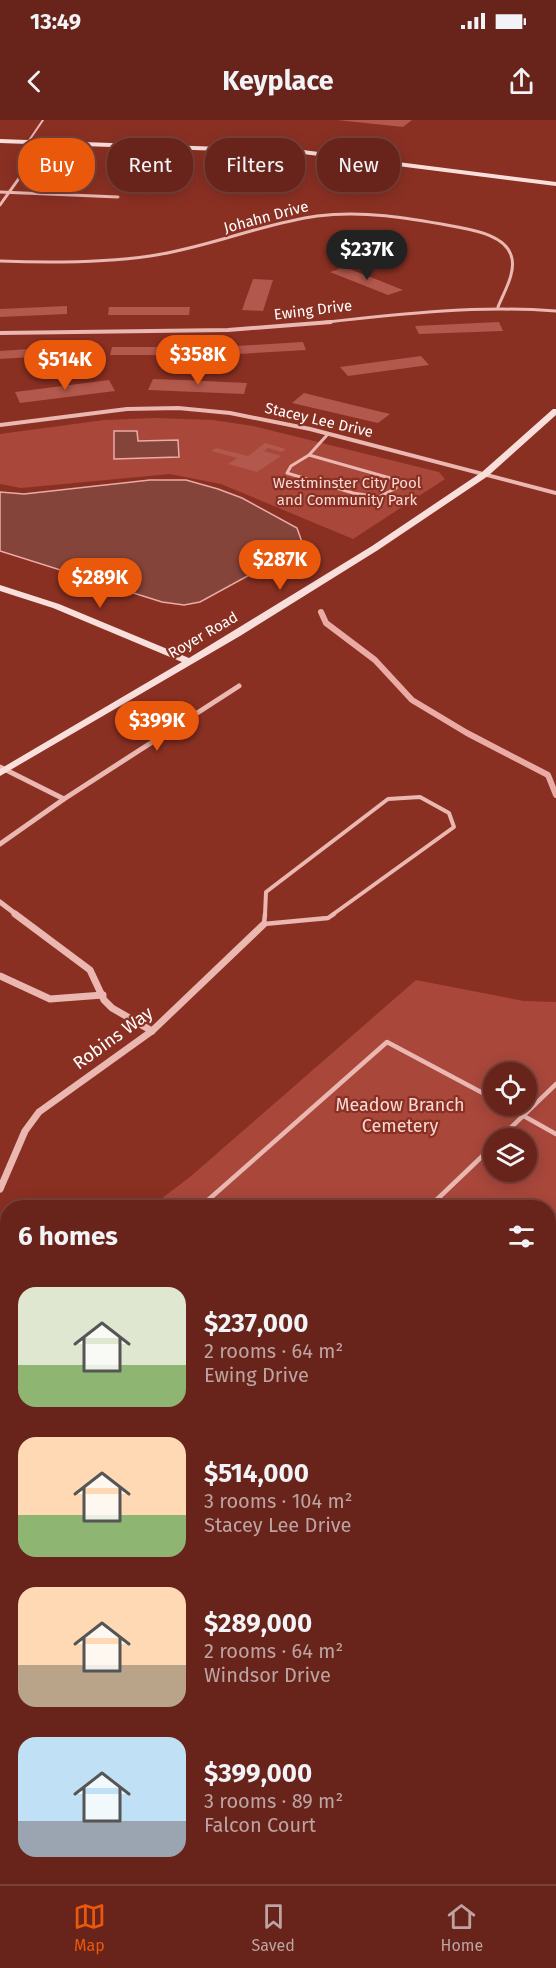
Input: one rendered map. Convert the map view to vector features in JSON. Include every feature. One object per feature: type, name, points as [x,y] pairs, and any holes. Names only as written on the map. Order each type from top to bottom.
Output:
[{"type":"street","points":[[0,141],[18,142]]},
{"type":"street","points":[[95,144],[303,152],[556,184]]},
{"type":"street","points":[[0,205],[18,181]]},
{"type":"street","points":[[0,192],[118,197]]},
{"type":"street","name":"Johahn Drive","points":[[0,261],[83,263],[150,256],[186,250],[318,215],[383,216],[464,229],[504,245],[511,253],[512,262],[498,307]]},
{"type":"street","name":"Ewing Drive","points":[[0,333],[65,330],[240,330],[410,311],[498,307],[556,312]]},
{"type":"street","name":"Stacey Lee Drive","points":[[0,425],[100,411],[172,409],[240,415],[328,434],[556,493]]},
{"type":"street","name":"Royer Road","points":[[1,770],[337,572],[485,474],[556,411]]},
{"type":"street","points":[[0,588],[56,606],[188,661]]},
{"type":"street","points":[[0,844],[64,799],[239,686]]},
{"type":"street","points":[[1,770],[64,799]]},
{"type":"street","points":[[0,902],[90,970],[113,1009],[152,1031]]},
{"type":"street","name":"Robins Way","points":[[0,1189],[25,1131],[39,1112],[55,1098],[152,1031],[264,924]]},
{"type":"street","points":[[0,976],[50,999],[103,995]]},
{"type":"lane","points":[[31,138],[43,120]]},
{"type":"lane","points":[[309,455],[397,480],[396,488],[379,497],[353,493],[287,473],[291,466],[309,455],[328,434]]},
{"type":"lane","points":[[420,797],[449,813],[454,827],[328,918],[264,924],[266,892],[388,799],[420,797]]},
{"type":"lane","points":[[209,1200],[387,1042],[483,1093]]},
{"type":"lane","points":[[537,1102],[556,1084]]},
{"type":"lane","points":[[510,1128],[523,1116]]},
{"type":"lane","points":[[526,1116],[556,1134]]},
{"type":"lane","points":[[436,1200],[483,1156]]},
{"type":"green space","name":"Westminster City Pool and Community Park","points":[[155,418],[213,420],[253,426],[439,472],[445,479],[353,539],[221,484],[170,474],[21,488],[0,484],[0,434],[104,420]]},
{"type":"green space","name":"Meadow Branch Cemetery","points":[[416,980],[524,1001],[556,1002],[556,1200],[160,1200],[190,1177]]},
{"type":"shaded area","points":[[114,431],[137,431],[138,441],[178,440],[179,457],[114,459]]},
{"type":"shaded area","points":[[150,480],[186,480],[242,498],[297,528],[302,542],[288,554],[200,602],[184,605],[162,602],[0,551],[0,492],[24,494]]},
{"type":"building","points":[[337,120],[412,120],[403,127]]},
{"type":"building","points":[[344,267],[403,290],[388,295],[330,272]]},
{"type":"building","points":[[253,279],[273,280],[263,311],[242,310]]},
{"type":"building","points":[[67,306],[67,314],[0,317],[0,309]]},
{"type":"building","points":[[109,307],[190,307],[189,315],[108,315]]},
{"type":"building","points":[[499,322],[503,331],[419,334],[415,326]]},
{"type":"building","points":[[303,342],[306,350],[221,355],[218,347]]},
{"type":"building","points":[[74,346],[76,354],[0,359],[0,351]]},
{"type":"building","points":[[112,347],[197,347],[196,355],[110,355]]},
{"type":"building","points":[[421,356],[429,365],[348,376],[340,367]]},
{"type":"building","points":[[153,379],[247,383],[244,394],[148,390]]},
{"type":"building","points":[[109,380],[115,391],[20,403],[15,392]]},
{"type":"building","points":[[304,393],[390,414],[378,423],[292,403]]},
{"type":"building","points":[[265,443],[286,449],[282,452],[268,448],[264,451],[281,456],[257,472],[228,464],[237,458],[211,451],[216,448],[248,456]]},
{"type":"waterway","points":[[321,612],[326,623],[375,660],[412,700],[467,733],[548,775],[556,795]]}]
